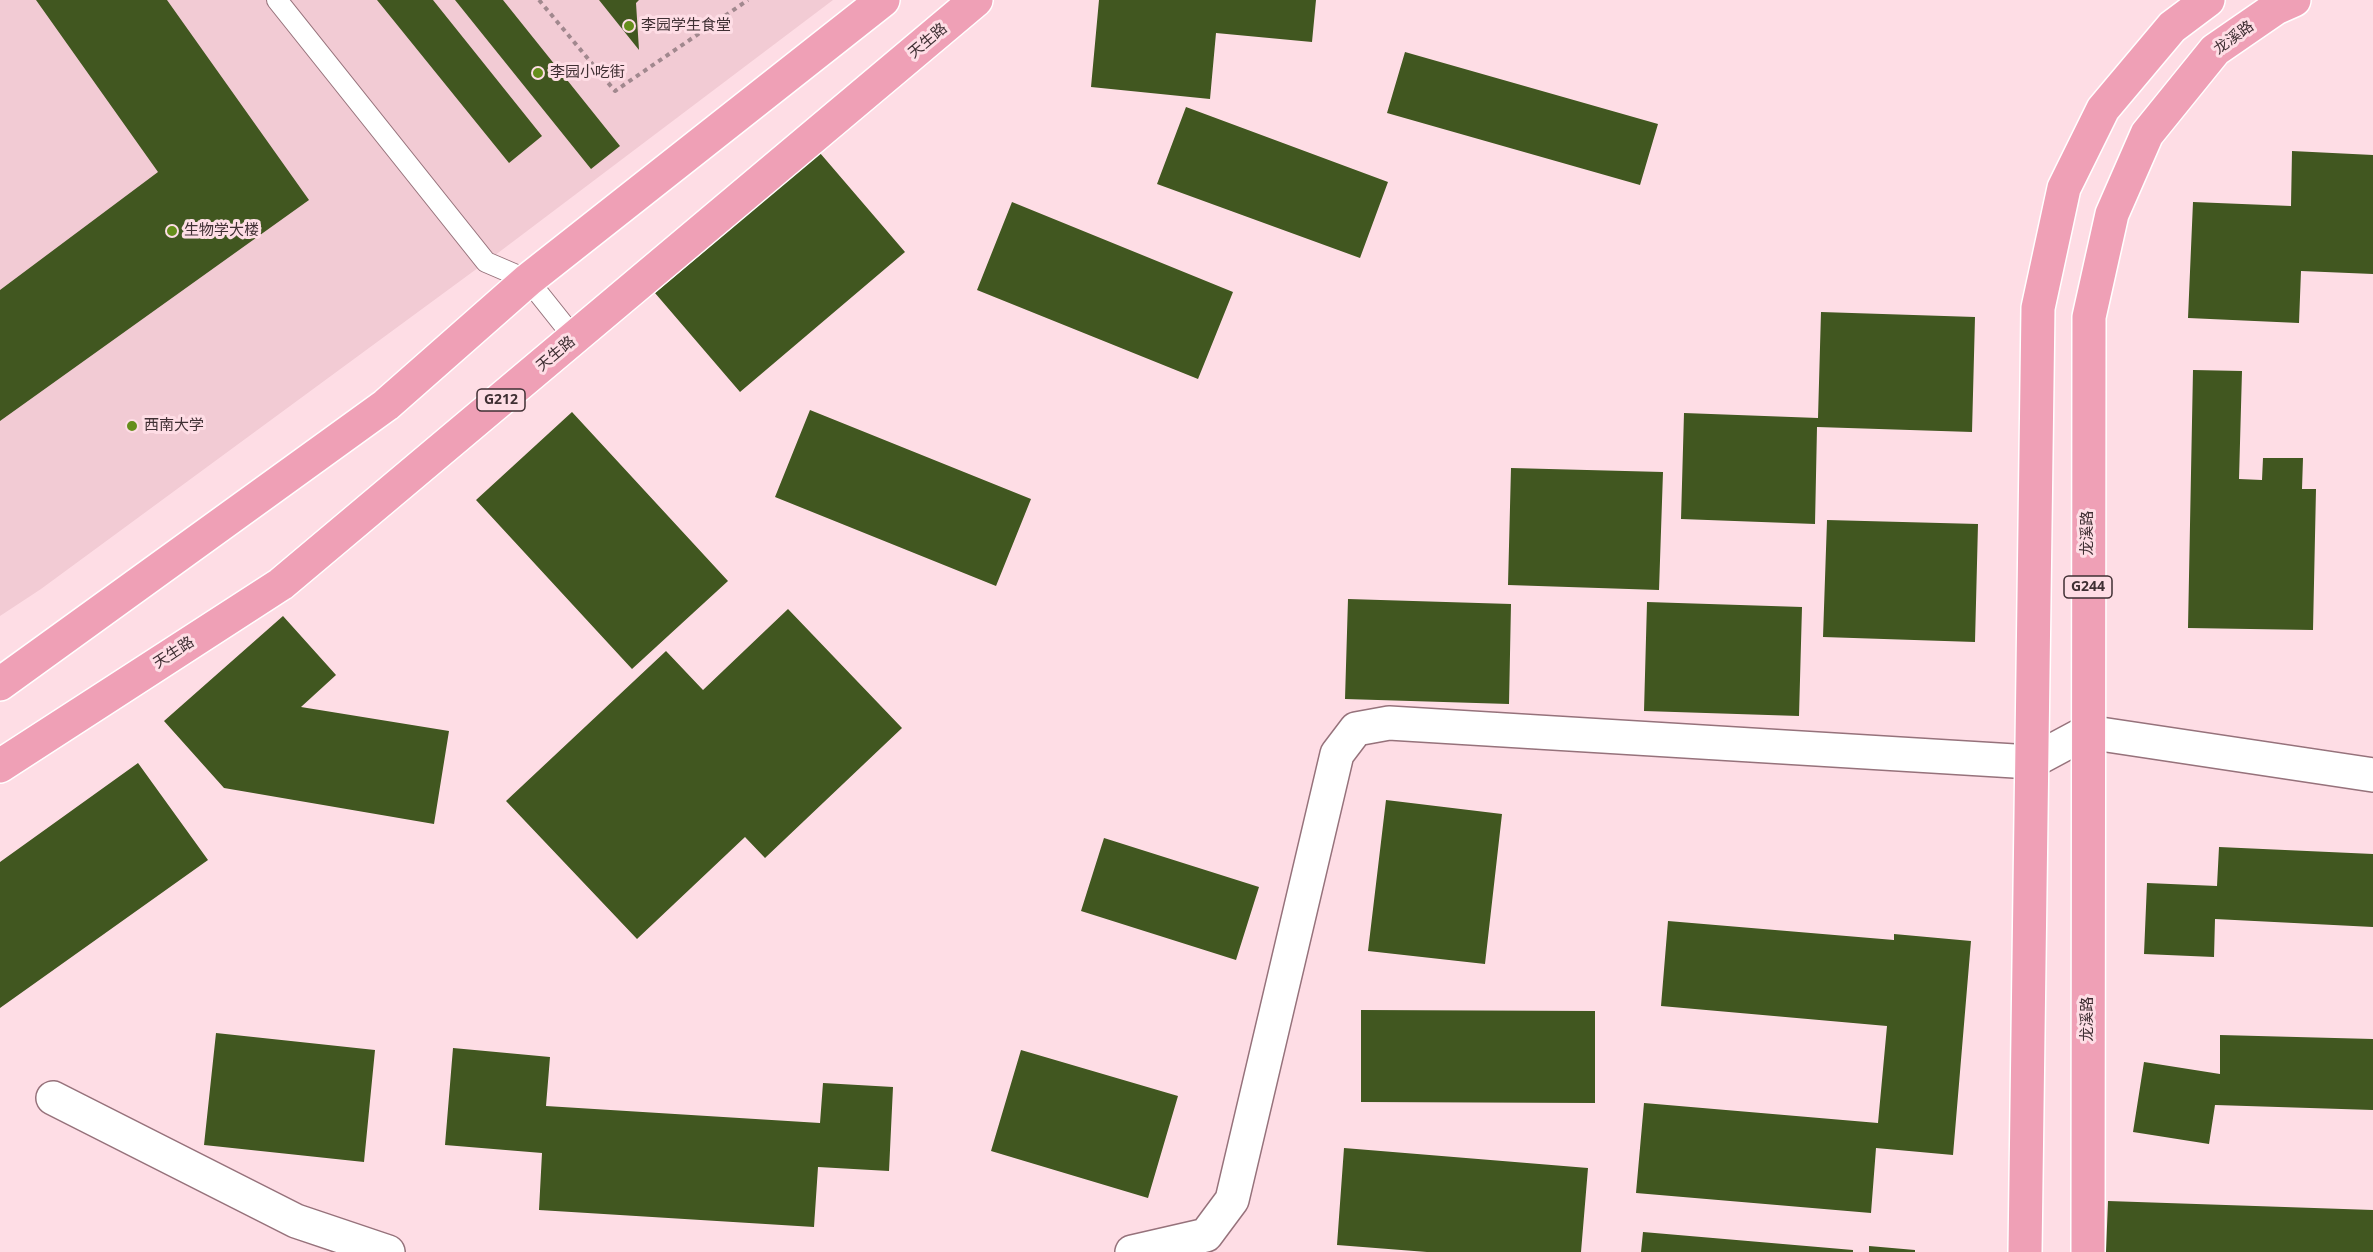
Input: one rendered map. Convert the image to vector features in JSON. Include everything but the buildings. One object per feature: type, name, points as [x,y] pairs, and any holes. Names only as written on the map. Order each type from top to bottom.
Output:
[{"type":"highway","points":[[0,684],[386,405],[528,280],[883,0]]},
{"type":"highway","name":"天生路","points":[[0,766],[281,584],[976,0]]},
{"type":"highway","points":[[2025,1252],[2038,308],[2064,188],[2103,109],[2172,27],[2208,0]]},
{"type":"highway","name":"龙溪路","points":[[2088,1252],[2089,317],[2112,214],[2147,134],[2215,50],[2276,8],[2294,0]]},
{"type":"street","points":[[1132,1252],[1206,1235],[1232,1200],[1337,754],[1356,729],[1389,723],[2031,762],[2087,732],[2373,775]]},
{"type":"street","points":[[52,1098],[296,1221],[388,1252]]},
{"type":"lane","points":[[277,0],[486,262],[528,280],[575,339]]},
{"type":"path","points":[[539,0],[615,91],[748,0]]},
{"type":"shaded area","name":"西南大学","points":[[0,0],[833,0],[486,262],[41,589],[0,616]]},
{"type":"place","name":"李园学生食堂","points":[[629,26]]},
{"type":"place","name":"李园小吃街","points":[[538,73]]},
{"type":"place","name":"生物学大楼","points":[[172,231]]},
{"type":"place","name":"西南大学","points":[[132,426]]}]
